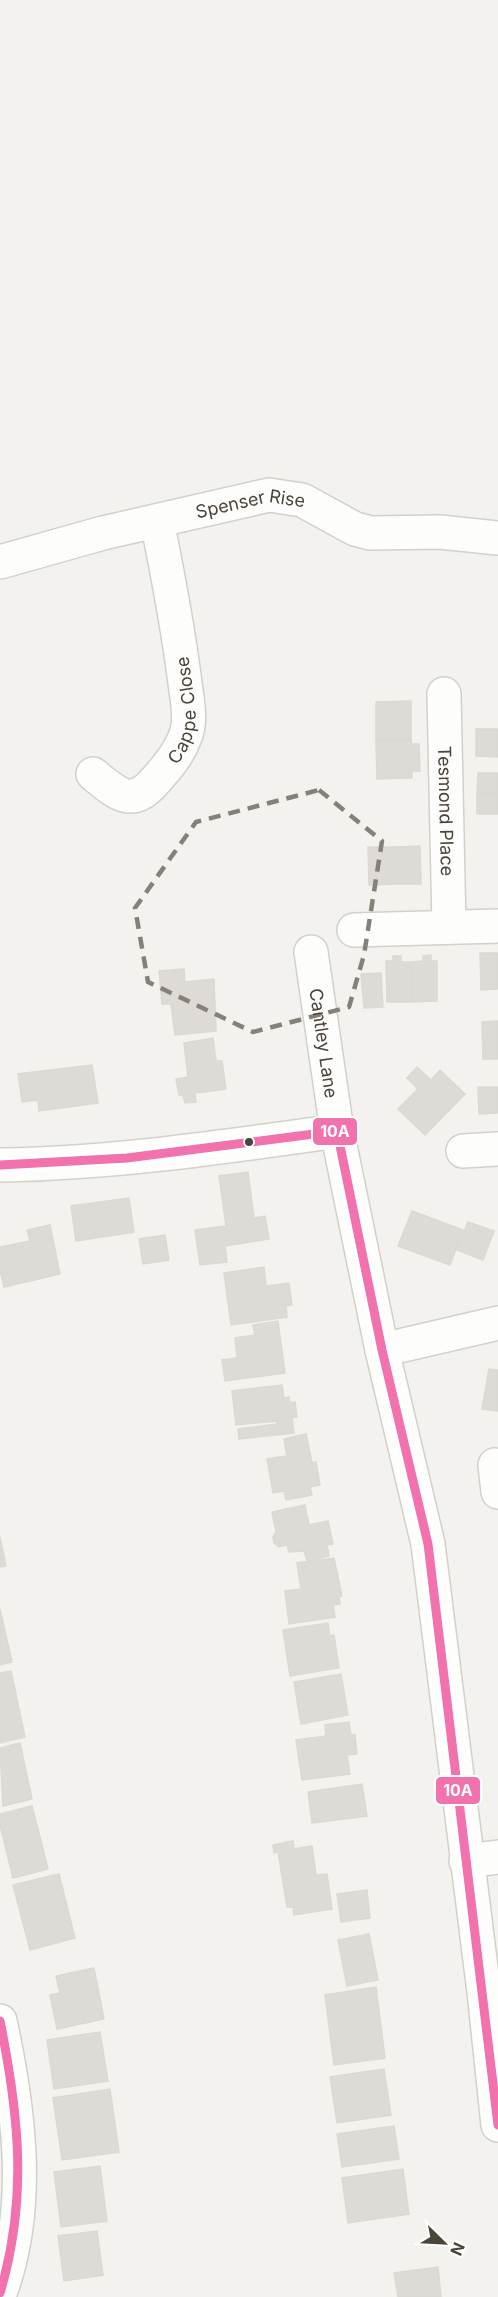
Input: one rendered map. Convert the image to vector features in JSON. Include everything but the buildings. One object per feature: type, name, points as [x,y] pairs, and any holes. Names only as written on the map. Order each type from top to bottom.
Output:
[{"type":"street","name":"Spenser Rise","points":[[0,562],[156,520],[269,495],[302,500],[355,529],[370,533],[441,532],[498,538]]},
{"type":"street","name":"Cappe Close","points":[[93,774],[118,793],[133,797],[145,793],[173,759],[186,736],[188,712],[174,599],[156,520]]},
{"type":"street","name":"Tesmond Place","points":[[444,694],[449,927]]},
{"type":"street","points":[[354,930],[498,926]]},
{"type":"street","name":"Cantley Lane","points":[[310,952],[337,1131],[382,1350],[428,1544],[466,1861],[491,1992],[498,2125]]},
{"type":"street","points":[[0,1165],[102,1162],[211,1150],[337,1131]]},
{"type":"street","points":[[463,1151],[498,1149]]},
{"type":"street","points":[[382,1350],[498,1323]]},
{"type":"street","points":[[466,1861],[498,1857]]},
{"type":"street","points":[[0,2021],[10,2070],[20,2174],[18,2213],[0,2293]]},
{"type":"highlighted area","points":[[319,790],[382,841],[364,955],[349,1007],[253,1032],[148,982],[135,908],[196,822]]},
{"type":"transit line","name":"10A","points":[[0,1165],[127,1158],[337,1131],[382,1350],[428,1544],[498,2125]]},
{"type":"transit line","name":"10A","points":[[0,2021],[12,2090],[18,2157],[14,2224],[9,2258],[0,2293]]}]
